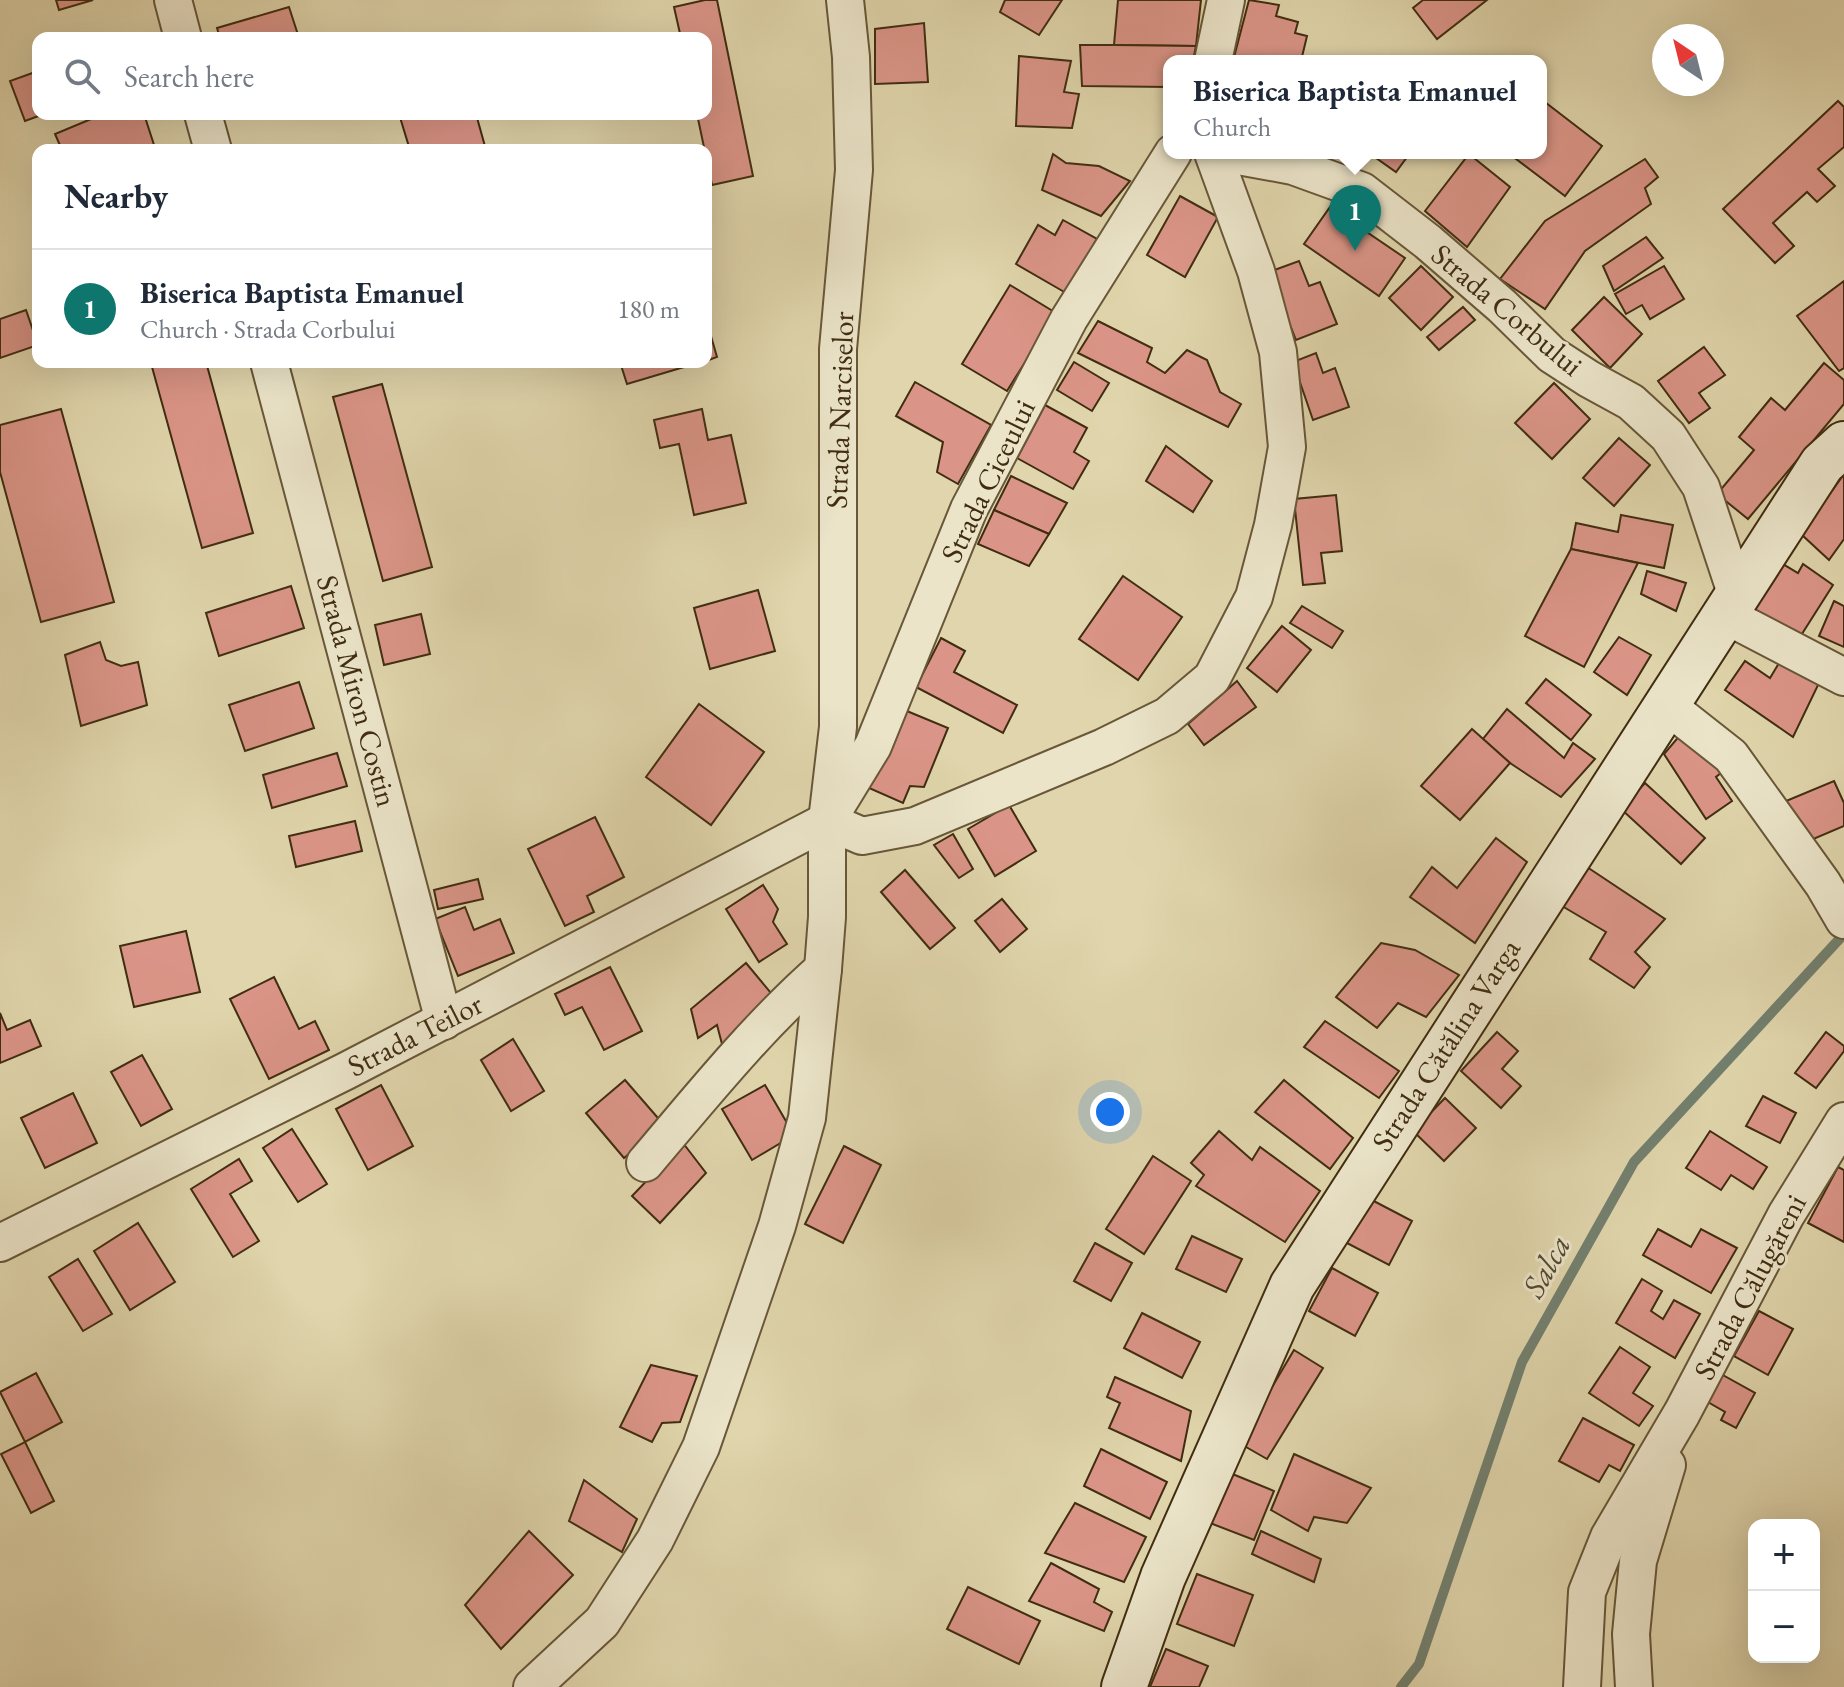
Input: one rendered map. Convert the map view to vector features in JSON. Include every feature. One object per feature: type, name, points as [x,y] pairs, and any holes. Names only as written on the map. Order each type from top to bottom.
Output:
[{"type":"main road","name":"Strada Cătălina Varga","points":[[1124,1687],[1163,1577],[1292,1286],[1822,464],[1844,444]]},
{"type":"street","points":[[173,0],[181,32]]},
{"type":"street","name":"Strada Narciselor","points":[[532,1687],[602,1622],[655,1540],[701,1447],[777,1226],[807,1118],[823,969],[827,917],[827,821],[838,727],[838,349],[854,170],[851,57],[845,0]]},
{"type":"street","points":[[1214,55],[1226,0]]},
{"type":"street","points":[[205,120],[211,144]]},
{"type":"street","name":"Strada Ciceului","points":[[827,821],[873,746],[969,509],[1069,319],[1169,159]]},
{"type":"street","points":[[827,821],[862,836],[915,826],[1104,747],[1167,716],[1212,678],[1254,597],[1273,525],[1287,447],[1278,352],[1256,271],[1215,159]]},
{"type":"street","name":"Strada Corbului","points":[[1255,159],[1293,166],[1362,191],[1428,242],[1502,306],[1552,355],[1631,402],[1668,436],[1701,487],[1731,605]]},
{"type":"street","name":"Strada Miron Costin","points":[[271,368],[444,1021]]},
{"type":"street","points":[[1731,605],[1844,677]]},
{"type":"street","points":[[1665,704],[1731,756],[1823,884],[1844,920]]},
{"type":"street","name":"Strada Teilor","points":[[0,1243],[444,1021],[827,821]]},
{"type":"street","points":[[645,1163],[745,1045],[781,1006],[823,969]]},
{"type":"street","name":"Strada Călugăreni","points":[[1582,1687],[1587,1592],[1609,1537],[1682,1413],[1786,1215],[1844,1121]]},
{"type":"street","name":"Strada Călugăreni","points":[[1634,1687],[1631,1634],[1638,1561],[1682,1413]]},
{"type":"building","points":[[56,0],[93,0],[59,10]]},
{"type":"building","points":[[717,0],[753,176],[712,185],[712,144],[703,144],[698,120],[712,120],[712,32],[680,32],[674,7]]},
{"type":"building","points":[[1005,0],[1062,0],[1039,35],[1000,12]]},
{"type":"building","points":[[1118,0],[1201,0],[1196,46],[1114,45]]},
{"type":"building","points":[[1249,0],[1279,5],[1276,16],[1298,22],[1295,33],[1307,36],[1302,55],[1235,55]]},
{"type":"building","points":[[1423,0],[1487,0],[1437,39],[1413,8]]},
{"type":"building","points":[[289,7],[297,32],[218,32],[217,28]]},
{"type":"building","points":[[924,23],[928,82],[875,84],[875,29]]},
{"type":"building","points":[[1080,45],[1196,46],[1194,55],[1163,55],[1163,87],[1082,86]]},
{"type":"building","points":[[1019,56],[1071,61],[1064,92],[1079,94],[1072,128],[1016,126]]},
{"type":"building","points":[[32,73],[32,118],[25,121],[10,81]]},
{"type":"building","points":[[1838,101],[1844,107],[1844,147],[1818,169],[1835,186],[1817,202],[1807,192],[1773,223],[1794,246],[1775,263],[1723,209]]},
{"type":"building","points":[[1547,104],[1602,146],[1565,196],[1516,159],[1547,159]]},
{"type":"building","points":[[89,120],[146,120],[154,144],[59,144],[55,134]]},
{"type":"building","points":[[401,120],[478,120],[484,144],[408,144]]},
{"type":"building","points":[[1053,154],[1066,163],[1099,166],[1130,181],[1101,216],[1042,190]]},
{"type":"building","points":[[1378,159],[1406,159],[1396,172]]},
{"type":"building","points":[[1465,159],[1475,159],[1510,187],[1467,247],[1425,211]]},
{"type":"building","points":[[1645,159],[1658,177],[1645,188],[1651,204],[1585,251],[1545,309],[1500,279],[1545,221]]},
{"type":"building","points":[[1180,196],[1218,217],[1185,277],[1147,255]]},
{"type":"building","points":[[1330,207],[1405,258],[1379,296],[1304,244]]},
{"type":"building","points":[[1063,220],[1097,239],[1066,293],[1016,264],[1038,225],[1055,235]]},
{"type":"building","points":[[1646,237],[1663,258],[1614,291],[1603,266]]},
{"type":"building","points":[[1299,261],[1309,286],[1320,282],[1337,324],[1296,340],[1269,272]]},
{"type":"building","points":[[1421,266],[1453,297],[1421,330],[1389,298]]},
{"type":"building","points":[[1664,266],[1684,299],[1650,319],[1642,305],[1626,314],[1615,294]]},
{"type":"building","points":[[1844,281],[1844,368],[1839,371],[1797,316]]},
{"type":"building","points":[[1010,285],[1056,313],[1007,391],[962,364]]},
{"type":"building","points":[[1604,297],[1642,334],[1610,368],[1572,330]]},
{"type":"building","points":[[1463,307],[1475,320],[1439,350],[1427,337]]},
{"type":"building","points":[[26,310],[32,328],[32,347],[0,358],[0,319]]},
{"type":"building","points":[[1098,321],[1152,348],[1147,362],[1165,373],[1187,350],[1207,360],[1220,392],[1241,404],[1228,427],[1078,353]]},
{"type":"building","points":[[712,340],[717,357],[712,359]]},
{"type":"building","points":[[1704,347],[1725,375],[1699,393],[1710,408],[1689,423],[1658,381]]},
{"type":"building","points":[[1316,353],[1323,373],[1335,368],[1349,407],[1313,420],[1293,362]]},
{"type":"building","points":[[1074,362],[1109,383],[1092,411],[1057,390]]},
{"type":"building","points":[[1824,363],[1844,380],[1844,404],[1748,519],[1717,494],[1754,450],[1739,437],[1771,398],[1785,410]]},
{"type":"building","points":[[152,368],[208,368],[253,533],[202,548]]},
{"type":"building","points":[[622,368],[681,368],[627,384]]},
{"type":"building","points":[[915,382],[991,425],[958,484],[937,472],[943,442],[896,416]]},
{"type":"building","points":[[1554,383],[1590,419],[1552,459],[1515,423]]},
{"type":"building","points":[[382,384],[432,567],[383,581],[333,397]]},
{"type":"building","points":[[1045,405],[1087,428],[1074,452],[1089,461],[1073,489],[1017,458]]},
{"type":"building","points":[[61,409],[114,602],[41,622],[0,472],[0,425]]},
{"type":"building","points":[[702,409],[708,440],[731,435],[746,503],[694,515],[679,444],[660,448],[654,420]]},
{"type":"building","points":[[1619,438],[1650,465],[1614,506],[1583,478]]},
{"type":"building","points":[[1166,446],[1212,481],[1193,512],[1146,481]]},
{"type":"building","points":[[1844,474],[1844,539],[1829,560],[1801,534]]},
{"type":"building","points":[[1011,476],[1067,503],[1049,534],[994,510]]},
{"type":"building","points":[[1336,495],[1342,551],[1321,553],[1325,583],[1303,585],[1294,499]]},
{"type":"building","points":[[994,510],[1049,534],[1029,566],[978,544]]},
{"type":"building","points":[[1621,515],[1673,525],[1664,568],[1571,549],[1576,523],[1618,532]]},
{"type":"building","points":[[1571,549],[1638,563],[1584,667],[1525,636]]},
{"type":"building","points":[[1778,561],[1798,573],[1803,564],[1833,585],[1800,637],[1747,614]]},
{"type":"building","points":[[1647,571],[1686,583],[1676,611],[1641,594]]},
{"type":"building","points":[[1123,576],[1182,617],[1138,680],[1079,639]]},
{"type":"building","points":[[291,586],[304,628],[219,656],[206,613]]},
{"type":"building","points":[[758,590],[775,651],[710,669],[694,608]]},
{"type":"building","points":[[1834,601],[1844,606],[1844,647],[1819,636]]},
{"type":"building","points":[[1302,606],[1343,631],[1332,648],[1290,623]]},
{"type":"building","points":[[421,614],[430,654],[384,665],[375,625]]},
{"type":"building","points":[[1282,626],[1311,650],[1277,692],[1247,668]]},
{"type":"building","points":[[1619,637],[1651,655],[1627,695],[1594,672]]},
{"type":"building","points":[[941,638],[965,651],[954,672],[1017,705],[1003,733],[916,687]]},
{"type":"building","points":[[100,642],[106,660],[121,666],[138,662],[147,705],[81,726],[65,655]]},
{"type":"building","points":[[1782,658],[1820,681],[1793,737],[1725,690],[1745,661],[1770,678]]},
{"type":"building","points":[[1546,679],[1591,715],[1571,740],[1526,703]]},
{"type":"building","points":[[1237,681],[1256,707],[1204,745],[1188,724]]},
{"type":"building","points":[[299,682],[314,728],[245,751],[229,705]]},
{"type":"building","points":[[699,704],[764,752],[711,825],[646,777]]},
{"type":"building","points":[[902,709],[948,728],[924,787],[910,786],[903,803],[869,788]]},
{"type":"building","points":[[1507,709],[1564,758],[1573,743],[1595,759],[1561,797],[1510,763],[1483,739]]},
{"type":"building","points":[[1687,727],[1727,768],[1716,777],[1732,801],[1706,819],[1664,754]]},
{"type":"building","points":[[1472,729],[1510,763],[1460,820],[1421,786]]},
{"type":"building","points":[[337,753],[347,786],[272,808],[263,775]]},
{"type":"building","points":[[1834,781],[1844,803],[1844,826],[1804,843],[1786,801]]},
{"type":"building","points":[[1645,783],[1705,838],[1681,864],[1621,809]]},
{"type":"building","points":[[1009,805],[1036,851],[995,876],[968,829]]},
{"type":"building","points":[[595,817],[624,877],[587,896],[594,912],[565,926],[528,849]]},
{"type":"building","points":[[355,821],[362,851],[296,867],[289,836]]},
{"type":"building","points":[[953,834],[973,869],[959,878],[934,845]]},
{"type":"building","points":[[1496,838],[1527,862],[1475,943],[1410,897],[1432,867],[1457,888]]},
{"type":"building","points":[[1587,867],[1665,919],[1635,952],[1650,967],[1634,988],[1590,959],[1606,932],[1562,906]]},
{"type":"building","points":[[905,870],[955,928],[930,949],[881,892]]},
{"type":"building","points":[[478,879],[483,899],[438,909],[434,890]]},
{"type":"building","points":[[763,885],[778,909],[773,922],[787,944],[759,962],[726,909]]},
{"type":"building","points":[[1002,899],[1027,929],[1000,952],[975,921]]},
{"type":"building","points":[[465,907],[474,930],[500,919],[514,953],[458,976],[435,919]]},
{"type":"building","points":[[186,931],[200,992],[134,1007],[120,946]]},
{"type":"building","points":[[1381,943],[1415,950],[1459,975],[1426,1017],[1398,1003],[1377,1028],[1336,997]]},
{"type":"building","points":[[746,963],[776,999],[722,1044],[717,1025],[698,1038],[691,1009]]},
{"type":"building","points":[[610,967],[642,1031],[604,1050],[582,1007],[565,1015],[555,994]]},
{"type":"building","points":[[274,977],[299,1029],[315,1021],[329,1050],[269,1079],[230,999]]},
{"type":"building","points":[[0,1013],[7,1030],[30,1020],[41,1046],[0,1063]]},
{"type":"building","points":[[1325,1021],[1399,1071],[1379,1098],[1304,1047]]},
{"type":"building","points":[[1497,1032],[1518,1051],[1502,1069],[1521,1086],[1501,1108],[1461,1071]]},
{"type":"building","points":[[1826,1032],[1844,1046],[1844,1051],[1816,1088],[1795,1073]]},
{"type":"building","points":[[513,1039],[544,1091],[511,1111],[481,1060]]},
{"type":"building","points":[[142,1055],[172,1109],[141,1126],[111,1072]]},
{"type":"building","points":[[625,1080],[664,1125],[624,1158],[586,1113]]},
{"type":"building","points":[[1284,1080],[1353,1138],[1330,1169],[1255,1112]]},
{"type":"building","points":[[381,1085],[413,1146],[368,1170],[336,1109]]},
{"type":"building","points":[[765,1085],[794,1135],[752,1160],[722,1109]]},
{"type":"building","points":[[73,1093],[97,1143],[45,1168],[21,1118]]},
{"type":"building","points":[[1763,1096],[1796,1113],[1780,1143],[1746,1126]]},
{"type":"building","points":[[1445,1098],[1476,1128],[1444,1161],[1413,1131]]},
{"type":"building","points":[[292,1129],[327,1184],[298,1202],[263,1148]]},
{"type":"building","points":[[1219,1131],[1252,1160],[1260,1147],[1320,1191],[1285,1242],[1196,1186],[1204,1175],[1191,1163]]},
{"type":"building","points":[[1710,1131],[1767,1167],[1753,1189],[1731,1175],[1721,1190],[1686,1168]]},
{"type":"building","points":[[683,1143],[706,1173],[660,1223],[632,1196]]},
{"type":"building","points":[[844,1146],[881,1165],[843,1243],[805,1224]]},
{"type":"building","points":[[1153,1156],[1191,1181],[1144,1254],[1106,1229]]},
{"type":"building","points":[[239,1159],[252,1181],[230,1194],[259,1241],[233,1257],[191,1189]]},
{"type":"building","points":[[1838,1167],[1844,1170],[1844,1242],[1808,1223]]},
{"type":"building","points":[[1368,1198],[1412,1221],[1389,1265],[1345,1242]]},
{"type":"building","points":[[138,1223],[175,1282],[130,1310],[94,1251]]},
{"type":"building","points":[[1658,1229],[1691,1247],[1701,1229],[1737,1248],[1711,1293],[1643,1255]]},
{"type":"building","points":[[1192,1236],[1242,1259],[1226,1292],[1176,1269]]},
{"type":"building","points":[[1095,1243],[1132,1263],[1111,1301],[1074,1281]]},
{"type":"building","points":[[78,1259],[112,1314],[83,1331],[49,1277]]},
{"type":"building","points":[[1332,1268],[1378,1293],[1355,1336],[1309,1311]]},
{"type":"building","points":[[1642,1279],[1662,1291],[1651,1311],[1663,1319],[1674,1300],[1700,1314],[1675,1358],[1616,1323]]},
{"type":"building","points":[[1759,1311],[1793,1329],[1768,1375],[1734,1356]]},
{"type":"building","points":[[1142,1313],[1200,1342],[1182,1378],[1124,1348]]},
{"type":"building","points":[[1620,1347],[1650,1367],[1633,1393],[1653,1406],[1639,1426],[1589,1393]]},
{"type":"building","points":[[1294,1350],[1323,1368],[1267,1459],[1239,1443]]},
{"type":"building","points":[[651,1365],[697,1376],[680,1422],[662,1423],[652,1442],[620,1427]]},
{"type":"building","points":[[36,1373],[62,1422],[25,1442],[0,1392]]},
{"type":"building","points":[[1721,1374],[1755,1393],[1736,1428],[1721,1420],[1725,1412],[1706,1401]]},
{"type":"building","points":[[1115,1377],[1191,1411],[1181,1461],[1109,1428],[1120,1403],[1107,1397]]},
{"type":"building","points":[[1583,1418],[1634,1445],[1620,1471],[1609,1465],[1599,1482],[1559,1461]]},
{"type":"building","points":[[25,1442],[54,1501],[31,1513],[1,1454]]},
{"type":"building","points":[[1101,1449],[1167,1482],[1150,1519],[1084,1486]]},
{"type":"building","points":[[1294,1454],[1371,1488],[1347,1523],[1314,1517],[1308,1531],[1271,1510]]},
{"type":"building","points":[[1230,1473],[1274,1491],[1254,1540],[1210,1523]]},
{"type":"building","points":[[584,1480],[637,1519],[622,1552],[569,1521]]},
{"type":"building","points":[[1075,1503],[1146,1537],[1124,1582],[1045,1553]]},
{"type":"building","points":[[529,1531],[573,1575],[501,1649],[465,1605]]},
{"type":"building","points":[[1261,1531],[1321,1559],[1314,1582],[1252,1554]]},
{"type":"building","points":[[1051,1563],[1099,1589],[1094,1602],[1112,1612],[1104,1631],[1029,1601]]},
{"type":"building","points":[[1197,1574],[1253,1595],[1234,1646],[1177,1624]]},
{"type":"building","points":[[968,1587],[1040,1621],[1019,1664],[947,1629]]},
{"type":"building","points":[[1166,1649],[1208,1666],[1199,1687],[1150,1687]]},
{"type":"waterway","name":"Salca","points":[[1401,1687],[1419,1664],[1522,1362],[1634,1162],[1844,934]]},
{"type":"place","name":"Biserica Baptista Emanuel","points":[[1355,251]]}]
